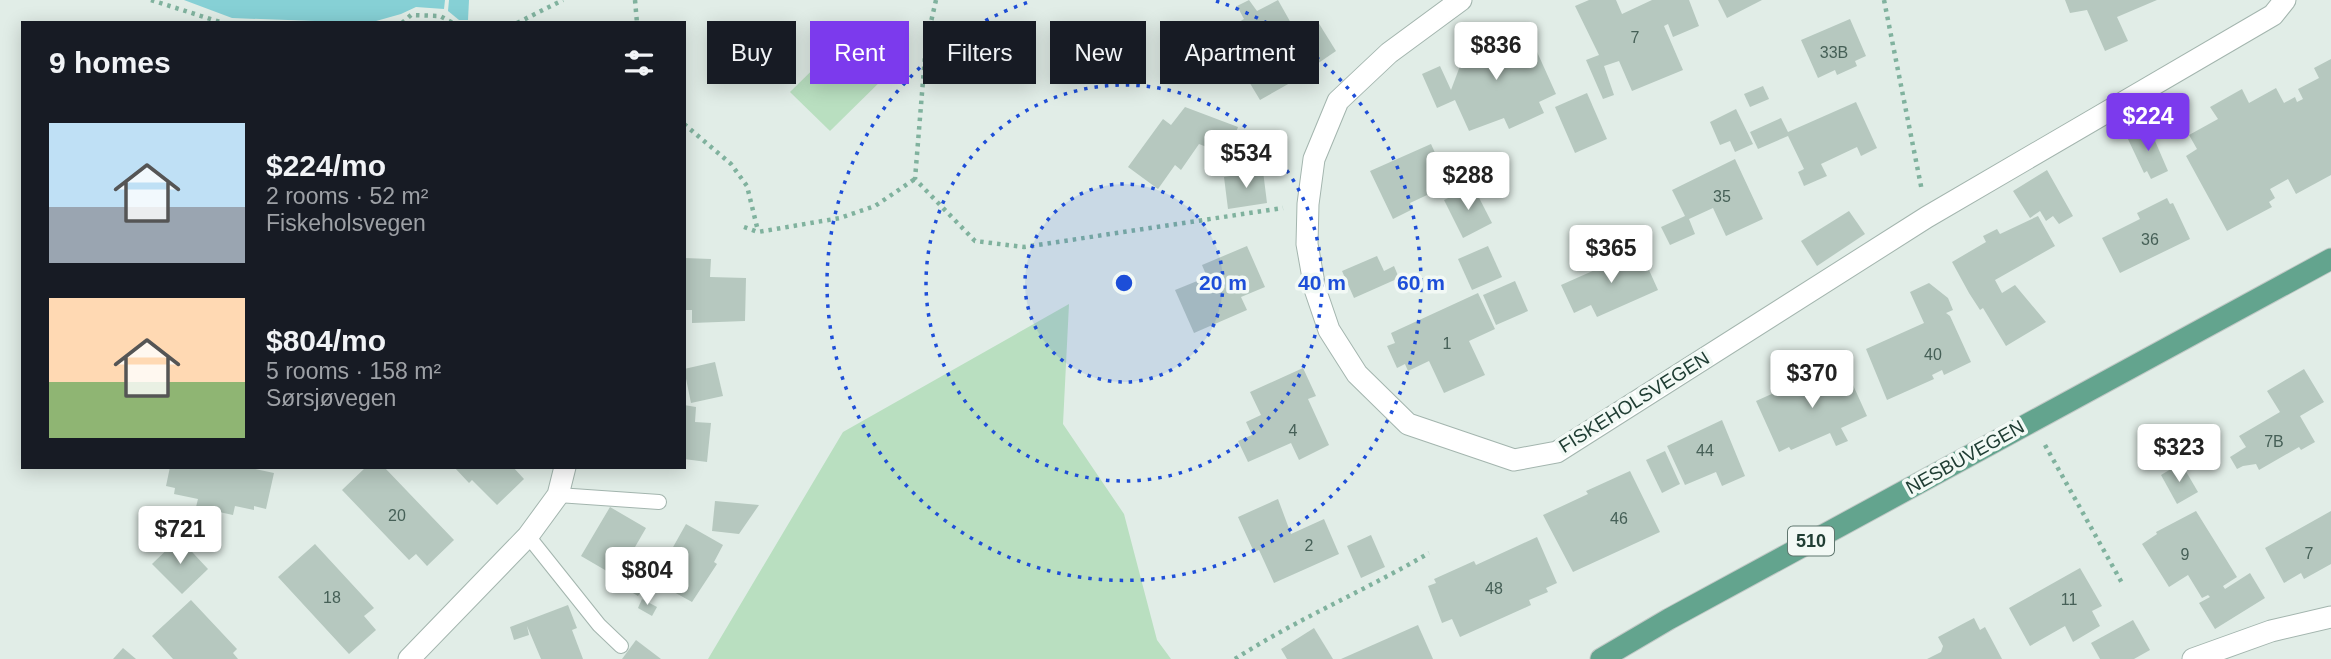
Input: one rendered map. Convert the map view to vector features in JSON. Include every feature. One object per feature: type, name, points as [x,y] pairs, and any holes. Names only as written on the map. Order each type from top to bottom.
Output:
[{"type":"main road","name":"NESBUVEGEN","points":[[1601,659],[1717,593],[2331,259]]},
{"type":"street","name":"FISKEHOLSVEGEN","points":[[1461,0],[1389,52],[1338,101],[1314,159],[1308,204],[1307,244],[1315,289],[1329,330],[1357,374],[1408,424],[1514,460],[1557,452],[1927,217],[2273,15],[2285,0]]},
{"type":"street","points":[[409,659],[528,536],[558,495],[564,469]]},
{"type":"street","points":[[2200,658],[2272,631],[2331,617]]},
{"type":"lane","points":[[558,495],[659,502]]},
{"type":"lane","points":[[528,536],[599,625],[621,646]]},
{"type":"path","points":[[151,0],[217,21]]},
{"type":"path","points":[[521,21],[563,0]]},
{"type":"path","points":[[635,0],[637,21]]},
{"type":"path","points":[[936,0],[926,44],[915,179],[975,242],[1024,247],[1308,204]]},
{"type":"path","points":[[1884,0],[1927,217]]},
{"type":"path","points":[[404,21],[411,15],[440,16],[449,21]]},
{"type":"path","points":[[686,126],[731,164],[747,186],[758,232]]},
{"type":"path","points":[[744,227],[758,232],[840,218],[876,206],[915,179]]},
{"type":"path","points":[[2045,445],[2122,583]]},
{"type":"path","points":[[1235,659],[1270,636],[1392,575],[1429,553]]},
{"type":"green space","points":[[810,72],[810,84],[878,84],[830,131],[790,92]]},
{"type":"green space","points":[[1069,304],[1063,424],[1124,514],[1157,640],[1171,659],[708,659],[843,432]]},
{"type":"water","points":[[184,0],[445,0],[444,9],[416,7],[376,21],[232,18]]},
{"type":"water","points":[[449,0],[469,0],[468,20],[459,20],[448,11]]},
{"type":"building","points":[[1249,0],[1257,11],[1278,0],[1290,21],[1241,21],[1244,19],[1237,6]]},
{"type":"building","points":[[1589,0],[1616,0],[1622,14],[1652,0],[1689,0],[1699,26],[1673,37],[1668,24],[1664,26],[1683,70],[1632,91],[1619,61],[1604,66],[1614,95],[1603,99],[1586,60],[1599,55],[1575,6]]},
{"type":"building","points":[[1718,0],[1762,0],[1727,18]]},
{"type":"building","points":[[2065,0],[2157,0],[2117,17],[2128,41],[2105,51],[2087,10],[2070,13]]},
{"type":"building","points":[[1850,19],[1866,56],[1855,61],[1857,66],[1837,75],[1835,70],[1818,78],[1801,40]]},
{"type":"building","points":[[1524,23],[1556,94],[1539,102],[1544,113],[1509,129],[1504,118],[1469,131],[1455,100],[1437,108],[1422,74],[1440,66],[1451,90],[1466,50]]},
{"type":"building","points":[[1319,24],[1336,51],[1319,63]]},
{"type":"building","points":[[2331,59],[2331,175],[2296,194],[2288,179],[2270,189],[2275,198],[2269,202],[2272,207],[2227,231],[2186,156],[2197,149],[2189,135],[2218,119],[2210,107],[2242,89],[2249,103],[2276,88],[2284,103],[2295,97],[2297,102],[2303,99],[2298,89],[2319,78],[2314,68]]},
{"type":"building","points":[[1250,84],[1288,84],[1260,100]]},
{"type":"building","points":[[1763,86],[1769,99],[1750,107],[1744,94]]},
{"type":"building","points":[[1587,93],[1607,139],[1575,153],[1555,107]]},
{"type":"building","points":[[1856,102],[1877,148],[1861,156],[1857,147],[1821,164],[1827,176],[1804,186],[1798,172],[1804,169],[1788,136],[1758,149],[1750,132],[1781,118],[1788,132]]},
{"type":"building","points":[[1185,107],[1238,127],[1227,155],[1199,144],[1181,170],[1175,165],[1158,189],[1128,167],[1163,119],[1171,125]]},
{"type":"building","points":[[1736,109],[1753,144],[1735,152],[1730,141],[1720,145],[1710,122]]},
{"type":"building","points":[[2149,127],[2168,171],[2151,179],[2147,171],[2144,173],[2127,137]]},
{"type":"building","points":[[1431,144],[1447,179],[1452,176],[1456,186],[1442,193],[1440,189],[1410,203],[1413,209],[1393,219],[1370,171]]},
{"type":"building","points":[[1735,159],[1763,219],[1726,236],[1713,208],[1689,219],[1695,234],[1670,245],[1661,227],[1685,216],[1672,190]]},
{"type":"building","points":[[2047,170],[2073,216],[2059,224],[2053,216],[2046,221],[2040,211],[2030,218],[2013,191]]},
{"type":"building","points":[[1263,171],[1267,203],[1228,209],[1224,177]]},
{"type":"building","points":[[1473,186],[1492,223],[1463,238],[1444,200]]},
{"type":"building","points":[[2167,198],[2170,204],[2173,203],[2190,239],[2120,273],[2102,238],[2140,219],[2137,213]]},
{"type":"building","points":[[1849,211],[1865,234],[1817,266],[1801,241]]},
{"type":"building","points":[[2038,216],[2055,246],[1995,280],[2002,293],[2015,285],[2046,322],[2006,346],[1983,308],[1980,310],[1969,293],[1952,262],[1986,242],[1983,236],[1997,229],[2000,234]]},
{"type":"building","points":[[1247,246],[1265,287],[1241,297],[1247,310],[1194,333],[1175,290],[1207,277],[1202,265]]},
{"type":"building","points":[[1488,246],[1502,277],[1472,290],[1458,259]]},
{"type":"building","points":[[1640,250],[1658,290],[1597,317],[1591,305],[1574,313],[1561,285]]},
{"type":"building","points":[[1377,256],[1384,271],[1394,266],[1399,278],[1354,298],[1342,271]]},
{"type":"building","points":[[686,258],[711,259],[710,277],[746,278],[745,321],[692,323],[692,310],[686,310]]},
{"type":"building","points":[[1515,281],[1528,311],[1496,325],[1483,295]]},
{"type":"building","points":[[1929,283],[1948,298],[1953,310],[1946,313],[1950,316],[1971,362],[1944,375],[1942,370],[1932,375],[1934,379],[1887,400],[1866,349],[1924,323],[1910,292]]},
{"type":"building","points":[[1478,293],[1495,329],[1469,341],[1485,375],[1444,393],[1429,361],[1408,371],[1405,364],[1397,368],[1387,346],[1395,343],[1391,333]]},
{"type":"building","points":[[715,362],[723,396],[691,403],[686,369]]},
{"type":"building","points":[[1844,365],[1867,416],[1841,428],[1848,441],[1836,446],[1830,433],[1791,450],[1789,447],[1779,452],[1756,401],[1825,370],[1826,373]]},
{"type":"building","points":[[1303,368],[1316,396],[1308,399],[1329,445],[1299,460],[1291,443],[1248,462],[1238,441],[1252,435],[1246,422],[1261,415],[1250,392]]},
{"type":"building","points":[[2304,369],[2324,402],[2300,416],[2315,442],[2301,450],[2299,447],[2259,470],[2256,464],[2237,469],[2230,457],[2246,447],[2239,436],[2280,412],[2267,391]]},
{"type":"building","points":[[686,405],[696,407],[695,422],[711,423],[707,462],[686,459]]},
{"type":"building","points":[[1722,420],[1745,476],[1722,486],[1716,472],[1685,485],[1667,446]]},
{"type":"building","points":[[1665,451],[1680,484],[1662,493],[1646,460]]},
{"type":"building","points":[[2181,463],[2198,492],[2177,504],[2161,475]]},
{"type":"building","points":[[170,469],[255,469],[274,473],[266,509],[254,506],[254,510],[235,506],[233,515],[196,507],[198,499],[174,494],[175,488],[166,486]]},
{"type":"building","points":[[364,469],[386,469],[454,540],[427,566],[416,554],[409,560],[342,490]]},
{"type":"building","points":[[456,469],[515,469],[524,479],[497,505],[472,480],[469,483]]},
{"type":"building","points":[[1630,471],[1660,532],[1573,572],[1543,515]]},
{"type":"building","points":[[1278,499],[1291,534],[1324,519],[1339,554],[1274,583],[1259,550],[1254,552],[1238,517]]},
{"type":"building","points":[[715,501],[759,505],[739,534],[712,531]]},
{"type":"building","points":[[610,507],[646,528],[635,547],[659,561],[638,596],[621,586],[626,578],[619,573],[617,577],[581,556]]},
{"type":"building","points":[[2196,511],[2237,577],[2223,586],[2225,589],[2250,573],[2265,598],[2215,629],[2199,603],[2210,597],[2208,595],[2202,598],[2188,575],[2169,587],[2142,544],[2157,534],[2156,532]]},
{"type":"building","points":[[2331,511],[2331,564],[2304,579],[2301,573],[2284,583],[2265,548]]},
{"type":"building","points":[[686,524],[723,545],[714,562],[717,564],[692,602],[654,581]]},
{"type":"building","points":[[1371,535],[1385,567],[1361,578],[1347,546]]},
{"type":"building","points":[[1537,537],[1557,583],[1546,588],[1548,592],[1529,600],[1531,605],[1460,637],[1452,619],[1442,623],[1428,586],[1436,583],[1434,579],[1474,561],[1476,565]]},
{"type":"building","points":[[179,538],[208,569],[182,594],[152,564]]},
{"type":"building","points":[[315,544],[374,608],[364,616],[376,630],[349,654],[278,577]]},
{"type":"building","points":[[2080,568],[2102,606],[2092,611],[2100,626],[2073,642],[2065,626],[2030,646],[2009,608]]},
{"type":"building","points":[[642,599],[657,607],[652,616],[638,608]]},
{"type":"building","points":[[191,600],[237,649],[233,653],[238,659],[173,659],[152,636]]},
{"type":"building","points":[[568,605],[577,628],[572,630],[583,659],[541,659],[527,626],[529,635],[514,640],[510,627]]},
{"type":"building","points":[[1974,618],[1980,630],[1985,627],[2002,659],[1927,659],[1941,652],[1943,646],[1938,637]]},
{"type":"building","points":[[2133,620],[2150,650],[2134,659],[2100,659],[2091,643]]},
{"type":"building","points":[[1418,625],[1433,659],[1341,659]]},
{"type":"building","points":[[1314,628],[1333,659],[1287,659],[1281,649]]},
{"type":"building","points":[[636,640],[661,659],[622,659]]},
{"type":"building","points":[[123,648],[136,659],[113,659]]}]
